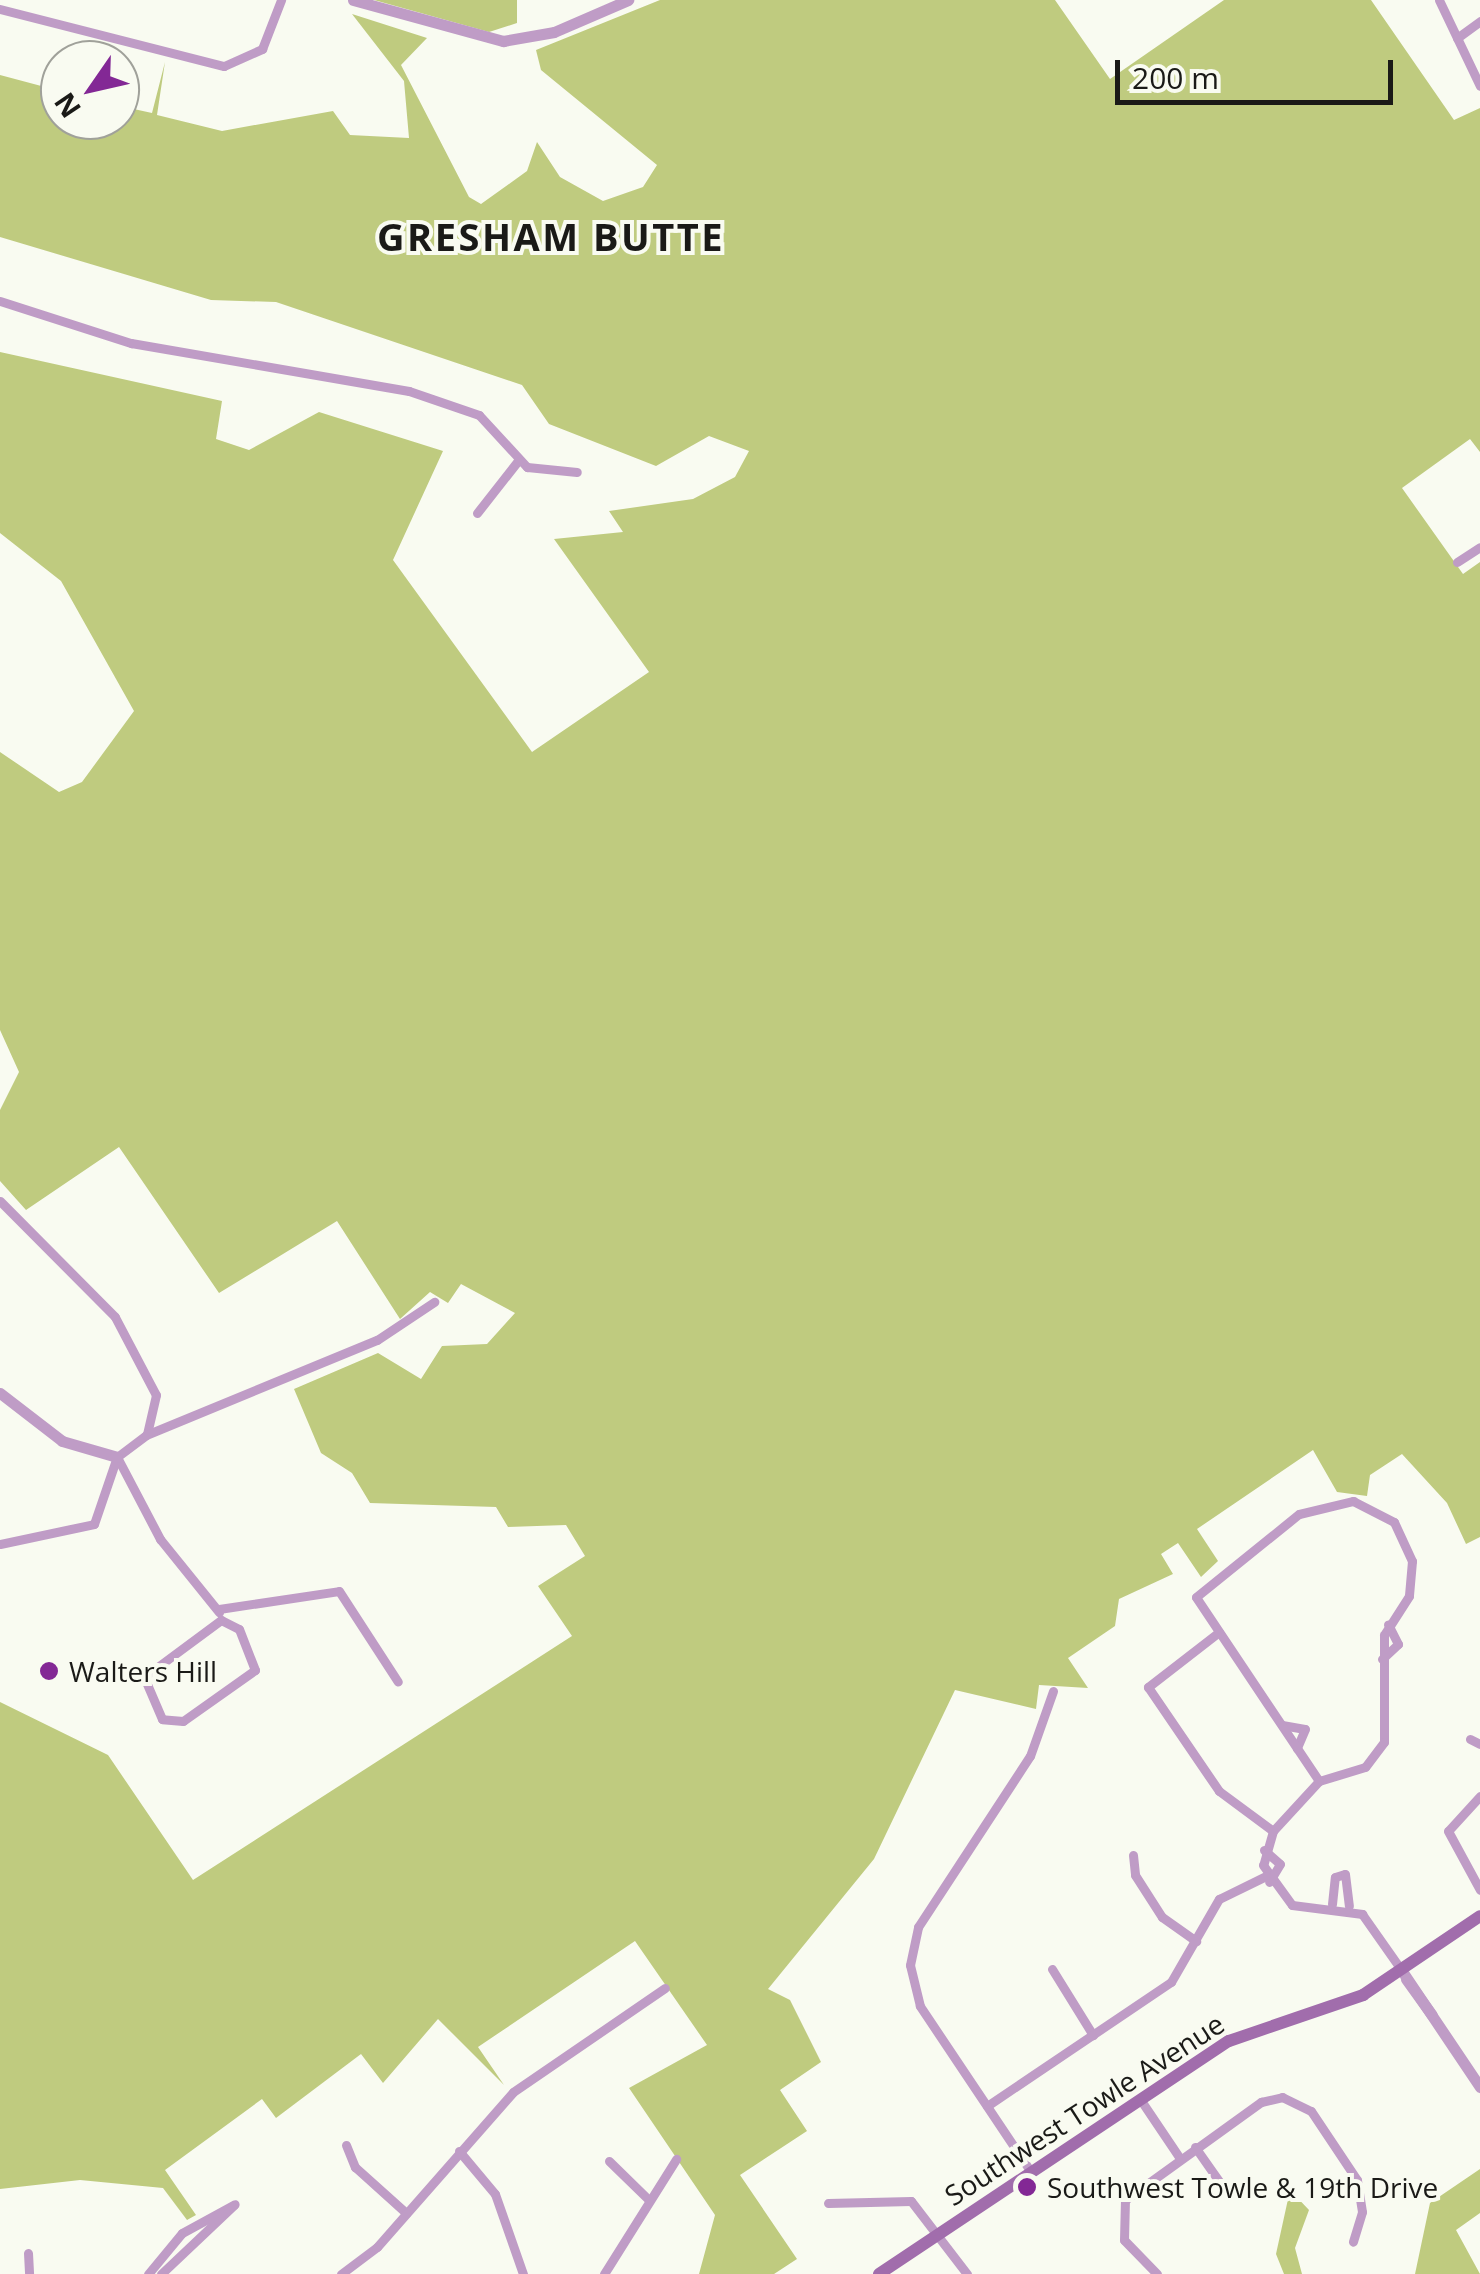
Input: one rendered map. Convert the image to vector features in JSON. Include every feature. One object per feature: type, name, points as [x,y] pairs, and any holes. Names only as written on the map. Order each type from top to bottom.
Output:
[{"type":"main road","name":"Southwest Towle Avenue","points":[[879,2274],[1252,2028],[1351,1999],[1402,1971],[1480,1916]]},
{"type":"street","points":[[0,9],[224,66],[262,49],[281,0]]},
{"type":"street","points":[[353,0],[504,41],[554,32],[628,0]]},
{"type":"street","points":[[1439,0],[1480,86]]},
{"type":"street","points":[[1456,38],[1480,22]]},
{"type":"street","points":[[0,301],[131,343],[350,376],[460,406],[488,422],[516,462],[578,472]]},
{"type":"street","points":[[477,512],[516,462]]},
{"type":"street","points":[[1458,562],[1480,547]]},
{"type":"street","points":[[0,1202],[115,1316],[156,1395],[146,1435]]},
{"type":"street","points":[[0,1544],[94,1524],[117,1457],[146,1435],[360,1348],[434,1302]]},
{"type":"street","points":[[0,1392],[62,1440],[117,1457],[160,1540],[220,1615],[239,1629],[255,1670],[183,1721],[162,1719],[144,1677],[220,1615],[339,1591],[398,1682]]},
{"type":"street","points":[[1319,1780],[1196,1597],[1299,1514],[1352,1501],[1386,1515],[1410,1550],[1413,1586],[1388,1624],[1382,1658],[1381,1751],[1364,1767],[1319,1780],[1273,1830],[1264,1850],[1267,1879],[1292,1905],[1349,1906]]},
{"type":"street","points":[[1382,1658],[1398,1644],[1388,1624]]},
{"type":"street","points":[[1219,1632],[1148,1687],[1218,1791],[1273,1830]]},
{"type":"street","points":[[1032,2172],[920,2006],[911,1954],[924,1918],[1030,1756],[1054,1691]]},
{"type":"street","points":[[1282,1726],[1305,1729],[1297,1748]]},
{"type":"street","points":[[1480,1796],[1448,1830],[1480,1890]]},
{"type":"street","points":[[987,2106],[1171,1982],[1219,1899],[1267,1879],[1280,1864],[1264,1850]]},
{"type":"street","points":[[1133,1855],[1135,1876],[1162,1917],[1196,1941]]},
{"type":"street","points":[[1332,1904],[1333,1882],[1346,1874],[1349,1906],[1402,1971],[1480,2088]]},
{"type":"street","points":[[1052,1969],[1092,2035]]},
{"type":"street","points":[[343,2273],[406,2213],[459,2150],[522,2085],[665,1988]]},
{"type":"street","points":[[1157,2274],[1124,2240],[1119,2210],[1195,2146],[1282,2097],[1311,2110],[1356,2180],[1362,2212],[1353,2242]]},
{"type":"street","points":[[1140,2099],[1179,2158]]},
{"type":"street","points":[[346,2145],[355,2166],[406,2213]]},
{"type":"street","points":[[1195,2146],[1220,2184],[1238,2192]]},
{"type":"street","points":[[459,2150],[495,2194],[521,2274]]},
{"type":"street","points":[[604,2274],[676,2159]]},
{"type":"street","points":[[609,2162],[649,2200]]},
{"type":"street","points":[[828,2203],[853,2210],[898,2197],[940,2233],[967,2274]]},
{"type":"street","points":[[148,2274],[182,2233],[235,2204],[162,2274]]},
{"type":"street","points":[[28,2252],[29,2274]]},
{"type":"green space","points":[[374,0],[517,0],[517,23],[489,32]]},
{"type":"green space","points":[[660,0],[1055,0],[1110,79],[1224,0],[1371,0],[1454,120],[1480,108],[1480,452],[1470,439],[1402,488],[1463,574],[1480,562],[1480,1537],[1466,1544],[1447,1503],[1402,1454],[1370,1475],[1367,1496],[1337,1492],[1313,1450],[1197,1529],[1218,1561],[1201,1577],[1178,1543],[1161,1554],[1173,1574],[1119,1599],[1115,1626],[1068,1658],[1088,1688],[1039,1685],[1036,1709],[955,1690],[874,1859],[768,1989],[790,2000],[821,2062],[780,2090],[807,2131],[740,2175],[797,2259],[774,2274],[699,2274],[715,2215],[629,2088],[707,2045],[635,1941],[478,2047],[504,2085],[438,2019],[383,2083],[361,2054],[276,2118],[262,2099],[165,2170],[196,2215],[187,2220],[163,2188],[80,2180],[0,2189],[0,1702],[108,1755],[193,1880],[572,1636],[538,1586],[585,1556],[566,1525],[508,1527],[496,1507],[370,1503],[352,1473],[321,1453],[294,1389],[378,1353],[421,1379],[442,1346],[487,1344],[515,1313],[461,1284],[448,1303],[430,1292],[400,1319],[337,1221],[219,1293],[119,1147],[26,1210],[0,1181],[0,1110],[19,1072],[0,1030],[0,752],[59,792],[82,782],[134,711],[61,581],[0,533],[0,352],[222,401],[216,439],[249,450],[319,412],[443,451],[393,560],[532,752],[649,672],[554,539],[623,532],[609,511],[693,499],[735,477],[749,451],[709,436],[656,466],[549,424],[522,385],[276,302],[211,300],[0,237],[0,75],[40,86],[40,140],[140,140],[140,110],[152,113],[165,62],[157,115],[222,131],[333,111],[350,135],[409,138],[404,81],[352,14],[427,38],[401,65],[469,197],[481,204],[527,171],[537,142],[560,177],[603,201],[643,187],[657,165],[541,70],[536,50]]},
{"type":"green space","points":[[1480,2169],[1480,2213],[1456,2230],[1480,2274],[1415,2274],[1430,2203]]},
{"type":"green space","points":[[1290,2190],[1309,2210],[1295,2248],[1302,2274],[1284,2274],[1276,2254]]},
{"type":"place","name":"Walters Hill","points":[[49,1671]]},
{"type":"place","name":"Southwest Towle & 19th Drive","points":[[1027,2187]]},
{"type":"district","name":"GRESHAM BUTTE","points":[[551,237]]}]
